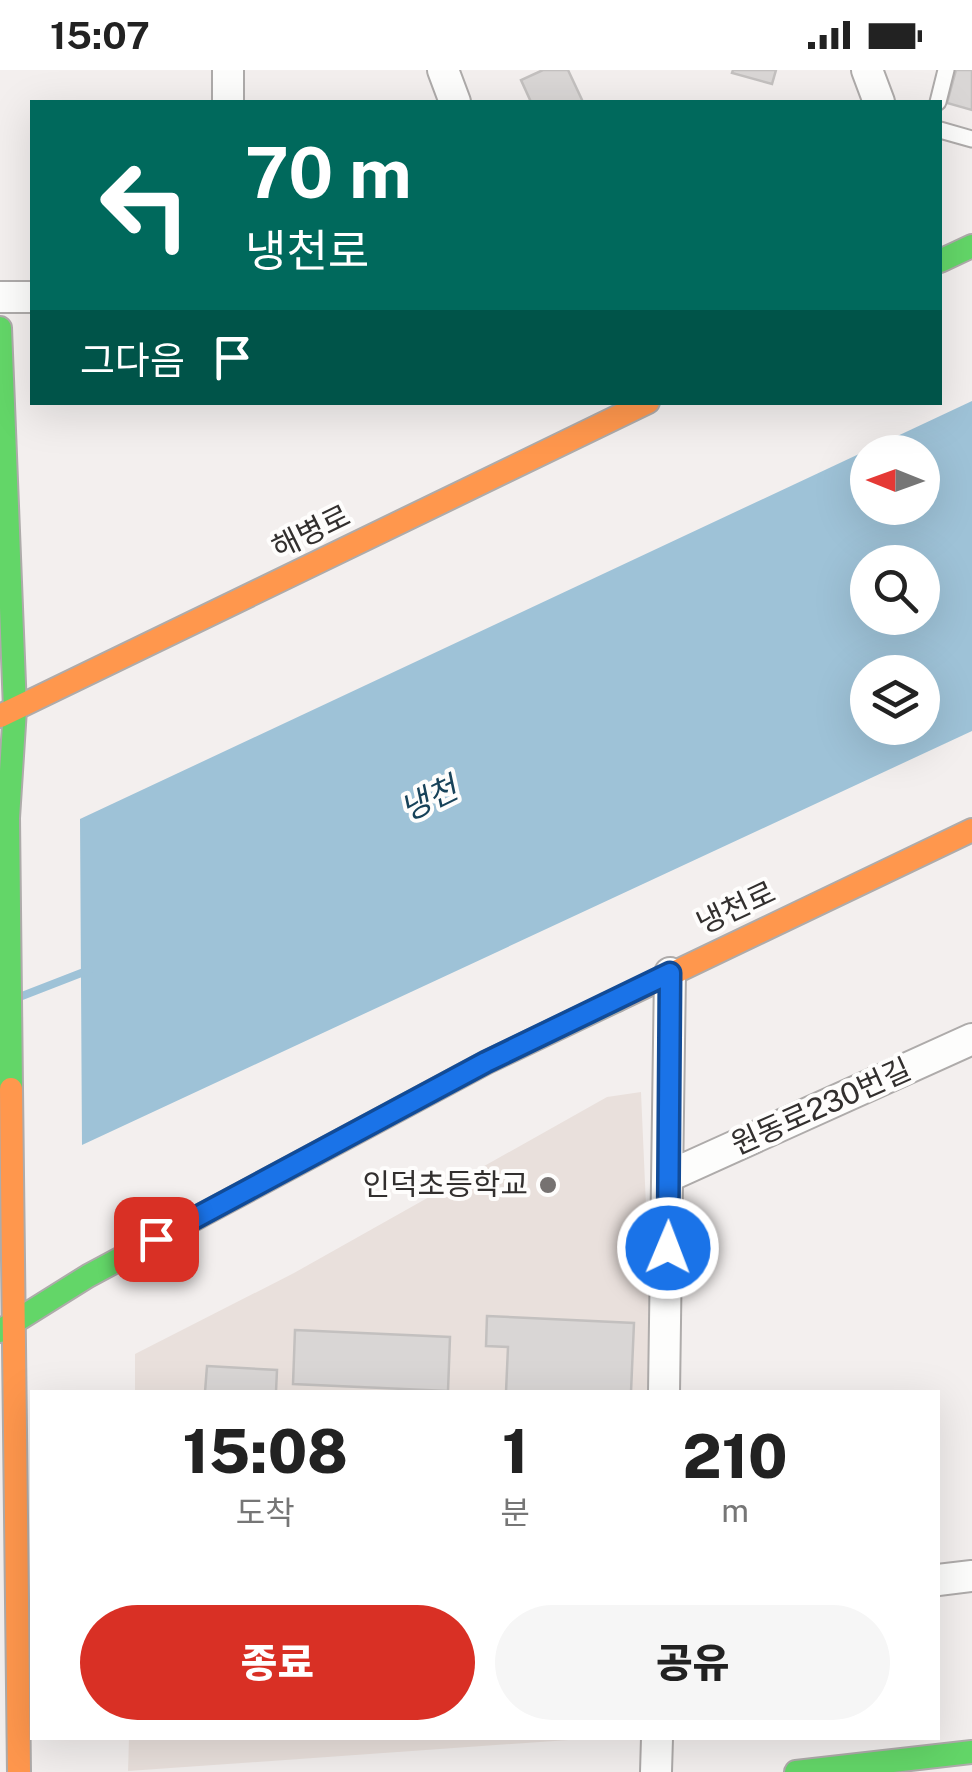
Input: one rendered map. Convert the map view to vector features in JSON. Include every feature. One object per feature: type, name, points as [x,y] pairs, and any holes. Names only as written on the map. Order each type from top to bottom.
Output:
[{"type":"street","points":[[228,70],[228,100]]},
{"type":"street","points":[[443,70],[454,100]]},
{"type":"street","points":[[867,70],[878,100]]},
{"type":"street","points":[[0,297],[30,297]]},
{"type":"street","points":[[0,328],[13,1176],[6,1326],[19,1772]]},
{"type":"street","name":"해병로","points":[[8,712],[642,405]]},
{"type":"street","name":"냉천로","points":[[6,1326],[88,1276],[429,1092],[972,830]]},
{"type":"street","points":[[664,1390],[670,973]]},
{"type":"street","name":"원동로230번길","points":[[669,1176],[972,1038]]},
{"type":"street","points":[[940,1580],[972,1576]]},
{"type":"street","points":[[656,1772],[657,1740]]},
{"type":"street","points":[[796,1772],[972,1752]]},
{"type":"lane","points":[[938,100],[946,70]]},
{"type":"lane","points":[[942,131],[972,139]]},
{"type":"shaded area","name":"인덕초등학교","points":[[641,1092],[650,1297],[648,1390],[135,1390],[135,1354],[294,1273],[607,1097]]},
{"type":"shaded area","points":[[129,1740],[569,1740],[128,1771]]},
{"type":"water","points":[[972,401],[972,731],[82,1145],[80,819],[850,458],[850,525],[940,525],[940,435],[899,435]]},
{"type":"building","points":[[543,70],[568,70],[582,100],[530,100],[521,80]]},
{"type":"building","points":[[776,70],[772,84],[732,73]]},
{"type":"building","points":[[956,70],[972,70],[972,110],[947,103]]},
{"type":"building","points":[[487,1316],[634,1323],[631,1390],[506,1390],[508,1347],[486,1346]]},
{"type":"building","points":[[295,1330],[450,1337],[448,1390],[293,1384]]},
{"type":"building","points":[[207,1366],[277,1370],[276,1390],[205,1390]]},
{"type":"waterway","name":"냉천","points":[[22,996],[89,970]]},
{"type":"traffic: fast","points":[[942,260],[972,246]]},
{"type":"traffic: fast","points":[[0,328],[15,709],[8,818],[11,1089]]},
{"type":"traffic: fast","points":[[0,1331],[88,1276],[487,1062],[617,1000]]},
{"type":"traffic: fast","points":[[796,1772],[972,1752]]},
{"type":"traffic: slow","points":[[0,716],[642,405]]},
{"type":"traffic: slow","points":[[617,1000],[972,830]]},
{"type":"traffic: slow","points":[[11,1089],[19,1772]]},
{"type":"place","name":"인덕초등학교","points":[[548,1185]]},
{"type":"route","points":[[156,1239],[486,1062],[670,973],[668,1248]]}]
